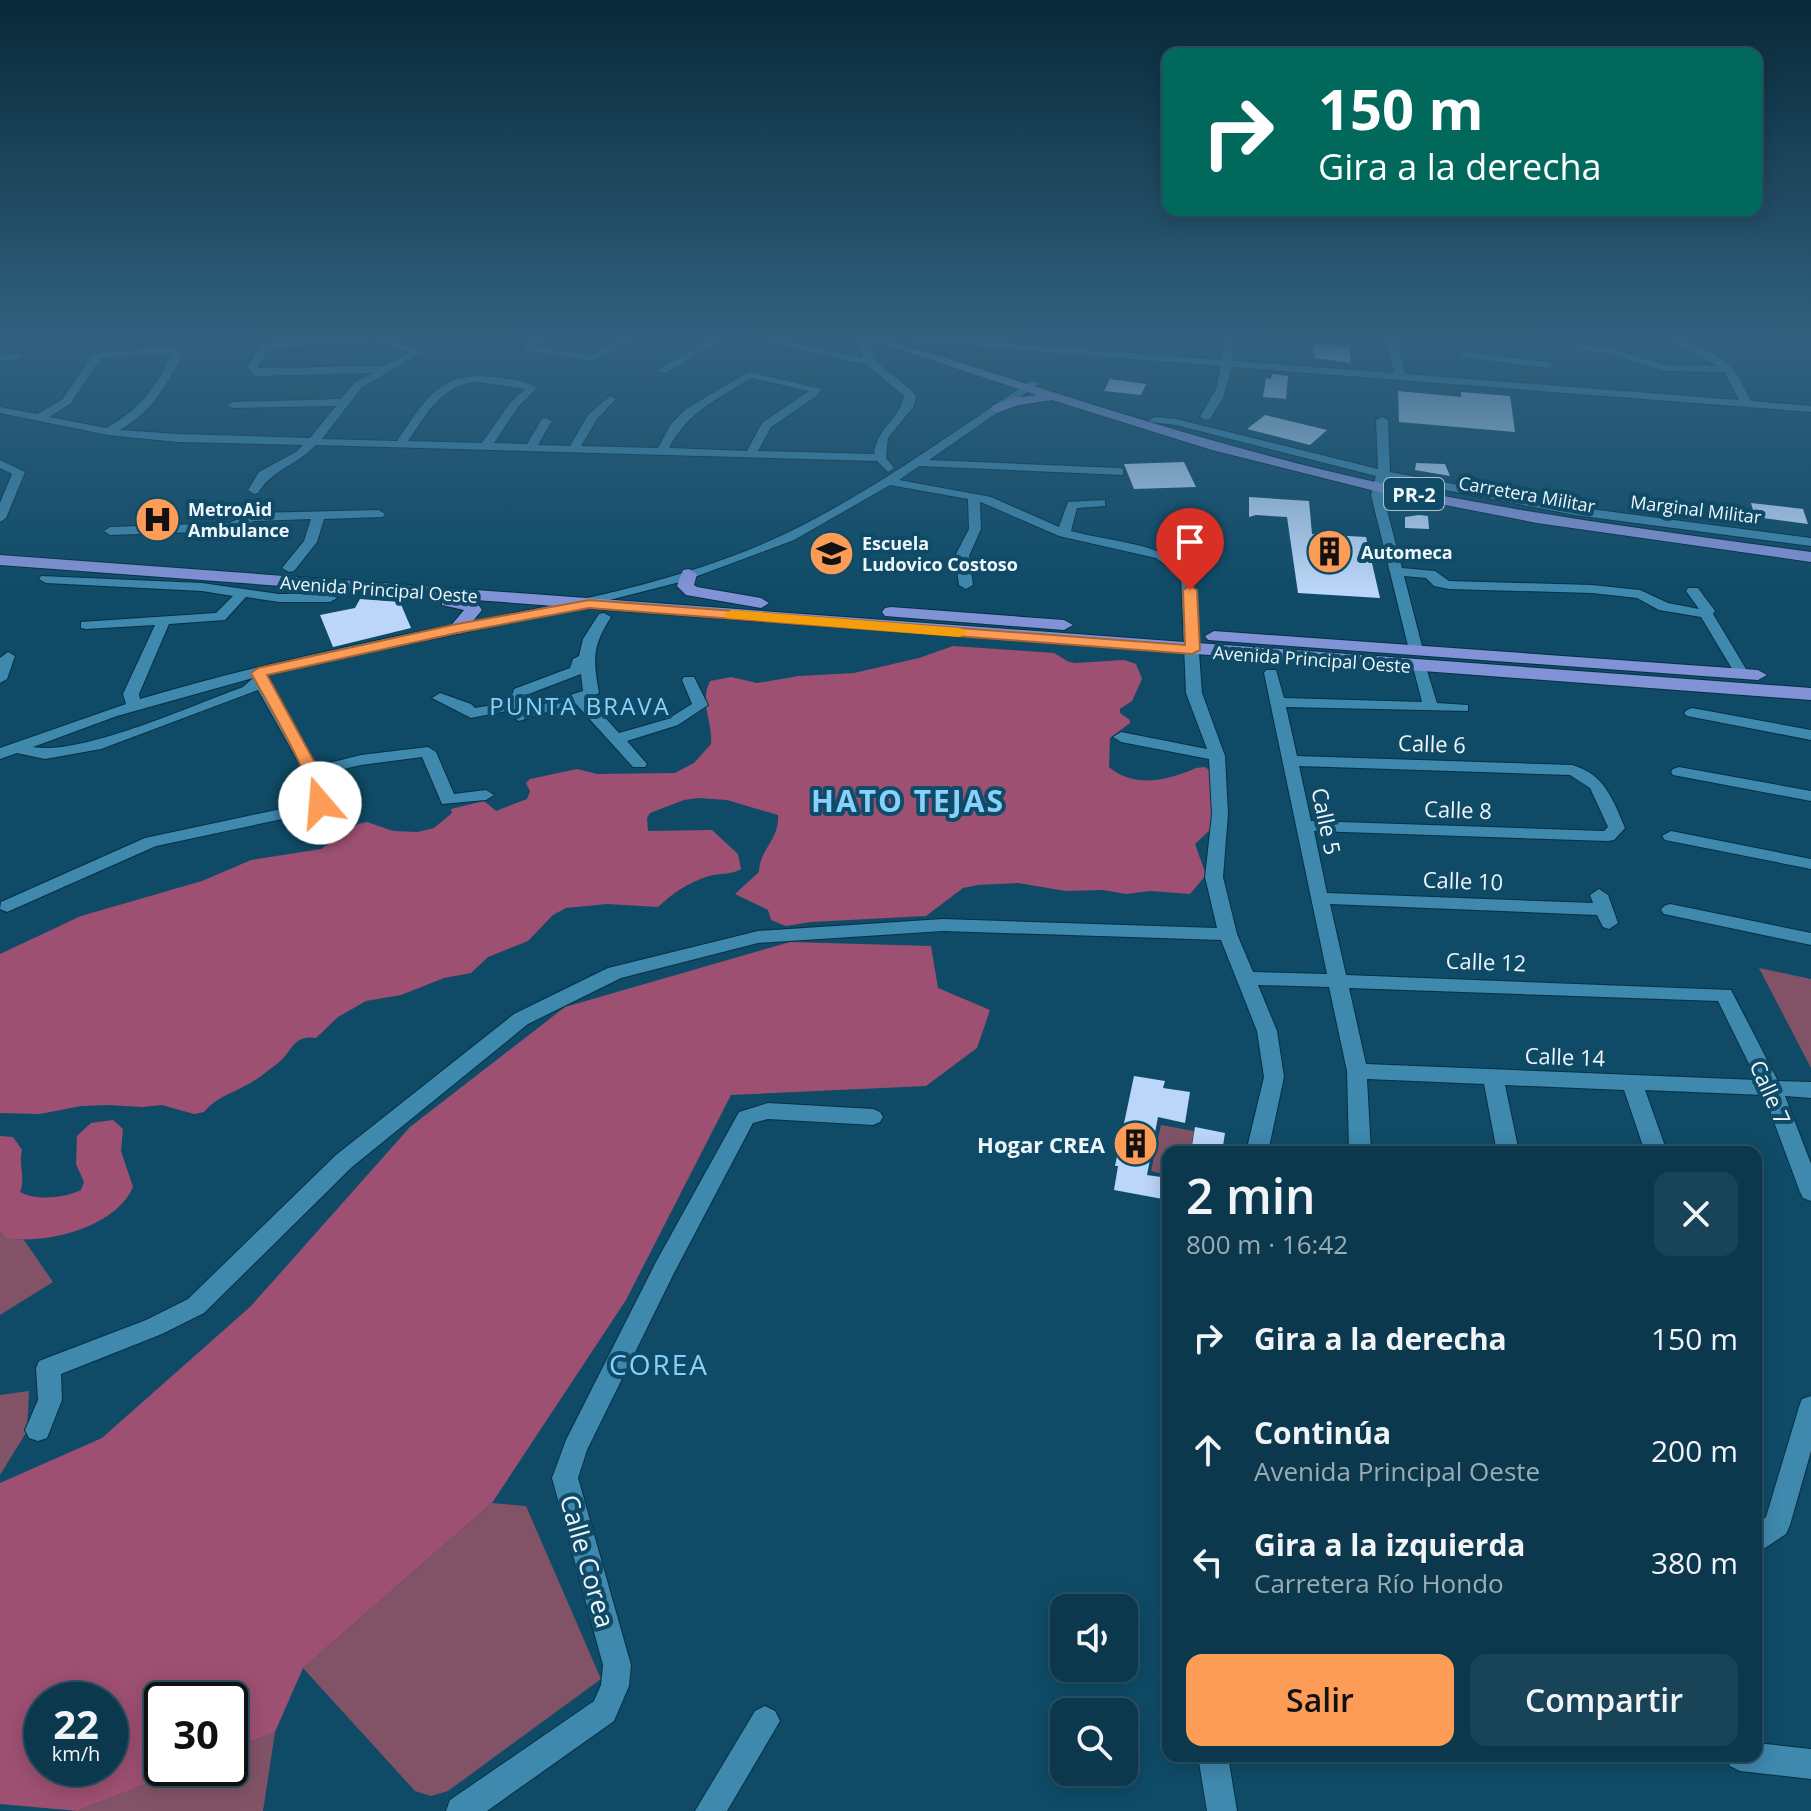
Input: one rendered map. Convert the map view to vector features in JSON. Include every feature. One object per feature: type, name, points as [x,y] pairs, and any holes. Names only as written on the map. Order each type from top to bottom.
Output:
[{"type":"main road","name":"Carretera Militar","points":[[1142,424],[1217,447],[1382,475],[1565,522],[1811,557]]},
{"type":"main road","name":"Carretera Militar","points":[[1167,424],[1241,446],[1596,521],[1811,550]]},
{"type":"main road","name":"Avenida Principal Oeste","points":[[0,547],[761,603],[1811,694]]},
{"type":"main road","name":"Avenida Principal Oeste","points":[[0,560],[206,582],[384,589],[910,629],[1192,642]]},
{"type":"main road","points":[[689,574],[685,586],[692,591],[761,603]]},
{"type":"main road","points":[[384,589],[399,596],[470,604],[473,610],[457,629]]},
{"type":"main road","points":[[589,604],[603,611],[604,617],[661,617],[822,629],[910,629]]},
{"type":"main road","name":"Avenida Principal Oeste","points":[[1418,659],[1811,679]]},
{"type":"street","points":[[70,424],[108,432],[178,438],[880,458]]},
{"type":"street","points":[[108,432],[124,424]]},
{"type":"street","points":[[254,490],[263,475],[300,455],[328,424]]},
{"type":"street","points":[[401,443],[415,424]]},
{"type":"street","points":[[487,445],[502,424]]},
{"type":"street","points":[[531,447],[545,424]]},
{"type":"street","points":[[574,448],[588,424]]},
{"type":"street","points":[[662,451],[677,424]]},
{"type":"street","points":[[751,454],[768,424]]},
{"type":"street","points":[[894,424],[882,438],[880,458],[897,479],[1002,505],[1064,533],[1152,551],[1177,563],[1188,575],[1194,693],[1217,756],[1220,814],[1214,877],[1228,934],[1267,1031],[1274,1077],[1258,1146]]},
{"type":"street","points":[[8,751],[134,705],[457,629],[631,594],[750,555],[815,526],[897,479],[976,424]]},
{"type":"street","name":"Marginal Militar","points":[[1182,424],[1382,475],[1575,511],[1811,542]]},
{"type":"street","points":[[1211,424],[1217,432]]},
{"type":"street","points":[[1382,424],[1382,475],[1377,495],[1431,707]]},
{"type":"street","points":[[920,463],[1119,472]]},
{"type":"street","points":[[0,464],[19,472],[0,518]]},
{"type":"street","points":[[966,585],[962,556],[975,529],[974,497]]},
{"type":"street","points":[[1064,533],[1072,505],[1101,503]]},
{"type":"street","points":[[110,531],[231,527],[252,517],[318,518],[379,514]]},
{"type":"street","points":[[289,568],[310,542],[318,518]]},
{"type":"street","points":[[1394,571],[1430,574],[1439,583],[1449,585],[1592,589],[1640,594],[1664,607],[1706,614]]},
{"type":"street","points":[[46,579],[206,582],[243,593],[279,598],[330,598]]},
{"type":"street","points":[[1693,591],[1708,611],[1706,614],[1742,674]]},
{"type":"street","points":[[86,625],[220,617],[243,593]]},
{"type":"street","points":[[519,716],[591,693],[593,689],[586,659],[590,639],[604,617]]},
{"type":"street","points":[[134,705],[131,694],[164,620]]},
{"type":"street","points":[[0,679],[8,656]]},
{"type":"street","points":[[440,698],[466,707],[471,713],[517,705],[519,692],[577,670],[578,662],[586,659]]},
{"type":"street","name":"Calle 5","points":[[1271,673],[1357,1071],[1360,1146]]},
{"type":"street","points":[[8,751],[45,754],[95,746],[248,690],[260,677]]},
{"type":"street","points":[[7,906],[151,842],[314,807],[320,803],[322,797],[312,772],[260,677]]},
{"type":"street","points":[[616,739],[673,722],[700,705],[689,680]]},
{"type":"street","points":[[578,697],[639,764]]},
{"type":"street","points":[[1278,702],[1463,708]]},
{"type":"street","points":[[1692,713],[1811,735]]},
{"type":"street","points":[[1121,737],[1217,756]]},
{"type":"street","points":[[312,772],[361,760],[428,752],[448,800],[486,795]]},
{"type":"street","name":"Calle 6","points":[[1291,761],[1572,770],[1587,774],[1596,782],[1617,828],[1608,836]]},
{"type":"street","points":[[1679,772],[1811,796]]},
{"type":"street","name":"Calle 8","points":[[1306,826],[1608,836]]},
{"type":"street","points":[[1671,836],[1811,864]]},
{"type":"street","name":"Calle 10","points":[[1321,898],[1604,909]]},
{"type":"street","points":[[1670,910],[1811,939]]},
{"type":"street","points":[[38,1430],[50,1400],[48,1368],[154,1327],[196,1306],[344,1161],[521,1019],[615,973],[758,937],[943,925],[1228,934]]},
{"type":"street","name":"Calle 12","points":[[1246,978],[1724,995]]},
{"type":"street","name":"Calle 7","points":[[1724,995],[1771,1088],[1811,1192]]},
{"type":"street","name":"Calle 14","points":[[1357,1071],[1811,1090]]},
{"type":"street","points":[[1493,1077],[1507,1146]]},
{"type":"street","points":[[1632,1082],[1654,1146]]},
{"type":"street","name":"Calle Corea","points":[[461,1811],[604,1711],[615,1686],[617,1665],[565,1478],[575,1448],[664,1269],[746,1117],[768,1111],[873,1117]]},
{"type":"street","points":[[1762,1536],[1777,1525],[1811,1407]]},
{"type":"street","points":[[710,1811],[765,1721]]},
{"type":"street","points":[[1762,1758],[1811,1764]]},
{"type":"street","points":[[1214,1762],[1222,1811]]},
{"type":"shaded area","points":[[953,646],[1054,653],[1076,663],[1124,660],[1136,664],[1142,679],[1132,701],[1120,709],[1130,723],[1110,738],[1109,767],[1119,774],[1140,780],[1163,779],[1205,767],[1215,774],[1211,829],[1195,844],[1206,875],[1190,894],[1066,891],[1018,883],[978,885],[963,888],[926,916],[786,926],[771,920],[768,910],[735,894],[759,872],[762,857],[776,831],[778,815],[727,800],[684,800],[650,813],[647,818],[648,831],[712,830],[738,854],[741,869],[695,881],[658,907],[607,904],[566,908],[553,915],[528,941],[488,957],[471,973],[444,978],[401,995],[366,1001],[338,1017],[316,1038],[298,1041],[265,1073],[221,1098],[204,1112],[194,1114],[162,1105],[108,1105],[81,1106],[40,1114],[0,1113],[0,954],[81,916],[202,881],[251,860],[321,849],[358,824],[367,822],[393,831],[418,832],[434,828],[452,813],[451,809],[484,801],[496,811],[527,799],[530,791],[526,783],[530,779],[577,769],[597,774],[675,773],[694,763],[711,744],[706,705],[710,681],[731,677],[757,683],[799,676],[854,673],[919,658]]},
{"type":"shaded area","points":[[790,942],[931,946],[938,988],[990,1010],[977,1048],[926,1086],[731,1095],[626,1300],[492,1503],[303,1668],[275,1732],[248,1743],[248,1682],[144,1682],[144,1785],[78,1811],[0,1804],[0,1483],[102,1438],[251,1306],[410,1127],[565,1007]]},
{"type":"shaded area","points":[[1759,968],[1811,979],[1811,1068]]},
{"type":"shaded area","points":[[113,1120],[123,1129],[121,1151],[133,1187],[124,1201],[95,1223],[58,1236],[21,1240],[5,1238],[0,1231],[0,1136],[13,1137],[22,1150],[20,1192],[34,1197],[59,1197],[81,1190],[84,1182],[76,1164],[77,1136],[91,1123]]},
{"type":"shaded area","points":[[1161,1125],[1194,1131],[1191,1146],[1162,1146],[1162,1174],[1151,1171]]},
{"type":"shaded area","points":[[0,1231],[5,1238],[24,1240],[53,1282],[0,1315]]},
{"type":"shaded area","points":[[29,1391],[27,1431],[0,1475],[0,1395]]},
{"type":"shaded area","points":[[492,1503],[526,1506],[601,1679],[448,1791],[431,1796],[415,1791],[303,1668]]},
{"type":"shaded area","points":[[275,1732],[263,1811],[78,1811],[144,1785],[248,1786],[248,1743]]},
{"type":"building","points":[[1254,424],[1300,424],[1327,430],[1310,445],[1247,429]]},
{"type":"building","points":[[1417,424],[1514,424],[1515,432]]},
{"type":"building","points":[[1184,462],[1196,487],[1134,489],[1124,464]]},
{"type":"building","points":[[1416,463],[1445,464],[1450,476],[1415,470]]},
{"type":"building","name":"Automeca","points":[[1249,497],[1309,501],[1312,534],[1366,537],[1380,598],[1298,593],[1287,517],[1249,517]]},
{"type":"building","points":[[1751,503],[1803,509],[1808,524],[1755,517]]},
{"type":"building","points":[[1428,516],[1429,529],[1405,528],[1405,517]]},
{"type":"building","points":[[360,599],[400,602],[411,628],[333,647],[320,615],[355,608]]},
{"type":"building","name":"Hogar CREA","points":[[1134,1076],[1165,1081],[1163,1088],[1190,1092],[1185,1123],[1158,1117],[1147,1175],[1162,1177],[1162,1199],[1114,1190],[1118,1166],[1115,1166]]},
{"type":"building","points":[[1195,1127],[1225,1133],[1223,1146],[1192,1146]]},
{"type":"slow traffic","points":[[731,615],[960,632]]},
{"type":"place","name":"MetroAid Ambulance","points":[[157,519]]},
{"type":"place","name":"Automeca","points":[[1330,552]]},
{"type":"place","name":"Escuela Ludovico Costoso","points":[[831,553]]},
{"type":"place","name":"Hogar CREA","points":[[1136,1144]]},
{"type":"district","name":"PUNTA BRAVA","points":[[580,705]]},
{"type":"district","name":"HATO TEJAS","points":[[908,800]]},
{"type":"district","name":"COREA","points":[[659,1364]]},
{"type":"route","points":[[320,803],[322,797],[312,772],[258,673],[457,629],[589,604],[1192,650],[1190,590]]}]
